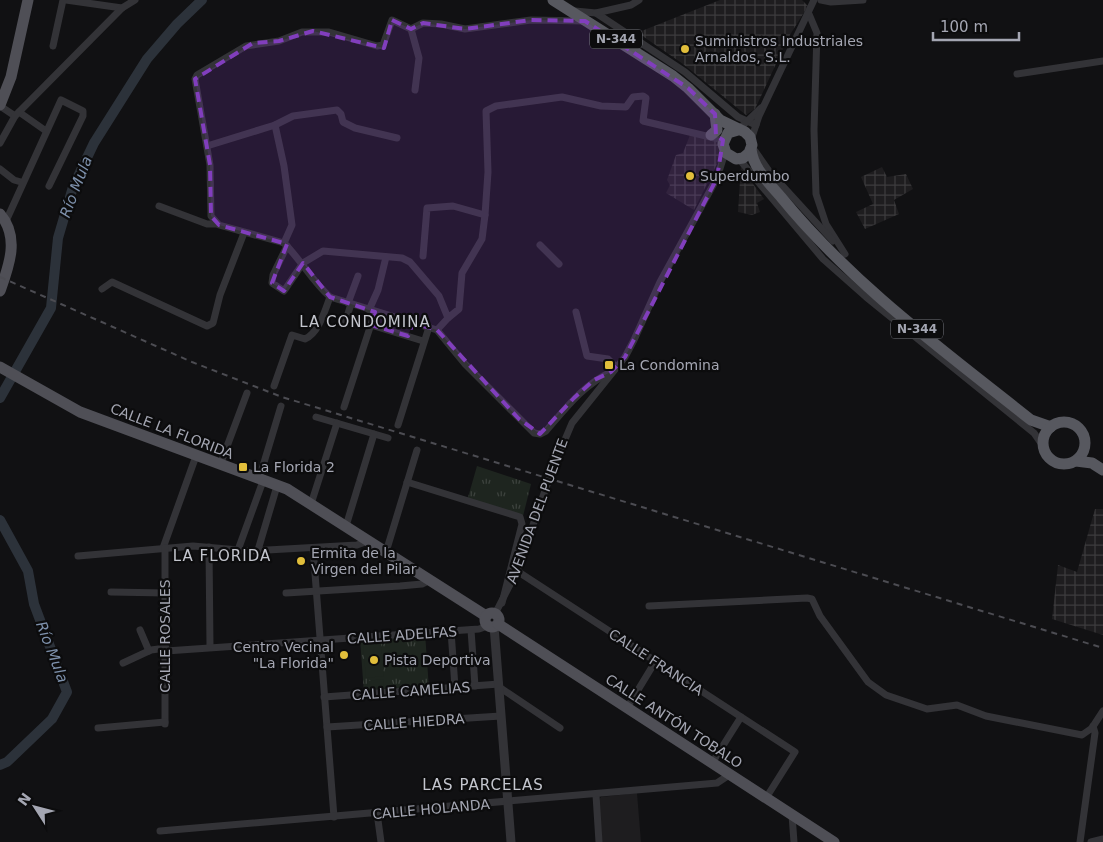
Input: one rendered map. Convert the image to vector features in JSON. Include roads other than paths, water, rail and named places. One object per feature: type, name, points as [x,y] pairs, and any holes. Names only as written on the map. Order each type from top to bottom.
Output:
[{"type":"highway","name":"N-344","points":[[553,0],[672,76],[717,117]]},
{"type":"highway","points":[[717,117],[748,134],[753,160],[763,176]]},
{"type":"highway","points":[[711,135],[718,126],[717,117]]},
{"type":"highway","points":[[717,117],[723,143]]},
{"type":"highway","points":[[723,143],[730,131],[738,130]]},
{"type":"highway","name":"N-344","points":[[723,143],[729,156],[749,163],[763,176],[796,216],[852,274],[1031,420],[1051,427],[1062,422],[1075,425],[1084,436],[1084,448],[1092,463]]},
{"type":"highway","points":[[738,159],[748,155],[751,144]]},
{"type":"highway","name":"N-344","points":[[1031,420],[1043,443],[1045,454],[1056,463],[1070,464],[1076,461],[1092,463],[1103,470]]},
{"type":"highway","points":[[1043,443],[1051,427]]},
{"type":"highway","points":[[1076,461],[1084,448]]},
{"type":"main road","points":[[0,105],[10,81],[28,0]]},
{"type":"main road","points":[[0,291],[10,258],[3,217]]},
{"type":"main road","name":"CALLE LA FLORIDA","points":[[0,367],[80,412],[277,486],[311,504],[492,621]]},
{"type":"main road","name":"CALLE ANTÓN TOBALO","points":[[492,621],[834,842]]},
{"type":"street","points":[[53,46],[65,0],[99,2],[122,8]]},
{"type":"street","points":[[122,8],[125,0]]},
{"type":"street","points":[[0,143],[17,114],[122,8],[135,0]]},
{"type":"street","points":[[553,0],[560,15],[558,20]]},
{"type":"street","points":[[570,11],[596,13],[630,6],[639,0]]},
{"type":"street","points":[[808,14],[817,33],[814,130],[816,194],[826,224],[844,254],[769,171],[751,144],[756,125],[814,0]]},
{"type":"street","points":[[821,0],[831,2],[863,0]]},
{"type":"street","points":[[596,13],[596,17],[605,33]]},
{"type":"street","points":[[596,13],[685,72],[733,113],[756,125]]},
{"type":"street","points":[[217,224],[211,216],[212,192],[207,146],[195,79],[197,74],[246,46],[279,41],[302,32],[329,32],[377,46],[383,45],[392,20],[411,29],[419,58],[414,90]]},
{"type":"street","points":[[411,29],[424,23],[464,29],[531,20],[585,21]]},
{"type":"street","points":[[1017,74],[1103,61]]},
{"type":"street","points":[[437,330],[459,309],[462,273],[482,239],[488,172],[486,111],[496,106],[562,97],[601,106],[626,107],[633,97],[643,96],[646,98],[643,121],[711,135],[723,143]]},
{"type":"street","points":[[3,217],[60,100],[83,111],[83,116],[48,186]]},
{"type":"street","points":[[738,130],[768,100]]},
{"type":"street","points":[[0,105],[46,131]]},
{"type":"street","points":[[207,146],[275,125],[294,116],[337,110],[341,114],[343,122],[349,125],[397,138]]},
{"type":"street","points":[[275,125],[284,166],[292,225],[272,275],[272,283],[284,291],[303,263],[323,251],[402,258],[410,262],[439,296],[448,318]]},
{"type":"street","name":"AVENIDA DEL PUENTE","points":[[717,178],[723,159],[723,143]]},
{"type":"street","points":[[738,159],[751,171],[761,187],[823,259],[866,297],[1034,433],[1043,443]]},
{"type":"street","name":"AVENIDA DEL PUENTE","points":[[492,621],[517,571],[563,439],[572,423],[625,357],[660,282],[717,178],[728,164],[738,159]]},
{"type":"street","points":[[0,169],[14,180],[21,182]]},
{"type":"street","points":[[159,206],[207,224],[217,224],[286,244],[303,263],[317,285],[330,297],[437,330],[465,364],[534,433],[540,434],[546,431],[580,392],[594,380],[614,370],[608,359],[587,356],[576,312]]},
{"type":"street","points":[[423,256],[427,208],[453,206],[485,215]]},
{"type":"street","points":[[102,288],[112,282],[207,326],[212,323],[220,295],[244,233]]},
{"type":"street","points":[[540,245],[559,264]]},
{"type":"street","points":[[344,406],[371,325],[372,311],[386,257]]},
{"type":"street","points":[[345,323],[358,276]]},
{"type":"street","points":[[274,386],[292,335],[306,339],[310,337],[321,319],[330,297]]},
{"type":"street","points":[[408,336],[412,323]]},
{"type":"street","points":[[371,325],[423,341]]},
{"type":"street","points":[[398,425],[429,327]]},
{"type":"street","points":[[220,465],[247,393]]},
{"type":"street","points":[[238,550],[261,480],[281,406]]},
{"type":"street","points":[[316,417],[388,438]]},
{"type":"street","points":[[311,504],[337,423]]},
{"type":"street","points":[[346,526],[374,434]]},
{"type":"street","points":[[386,552],[417,450]]},
{"type":"street","name":"CALLE ROSALES","points":[[98,728],[165,723],[166,593],[164,548],[196,456]]},
{"type":"street","points":[[407,482],[520,518],[522,524],[502,603]]},
{"type":"street","points":[[258,550],[277,486]]},
{"type":"street","points":[[78,556],[193,546],[238,550],[313,548],[356,545],[368,541]]},
{"type":"street","points":[[209,547],[210,647]]},
{"type":"street","points":[[313,548],[334,817]]},
{"type":"street","name":"CALLE FRANCIA","points":[[517,571],[795,752],[766,798]]},
{"type":"street","points":[[286,593],[422,584],[430,580]]},
{"type":"street","points":[[111,592],[166,593]]},
{"type":"street","points":[[649,606],[812,599],[820,616],[868,682],[886,695],[927,709],[957,705],[986,716],[1082,734],[1093,726],[1103,711]]},
{"type":"street","points":[[492,621],[511,842]]},
{"type":"street","name":"CALLE ADELFAS","points":[[123,663],[149,651],[166,649],[320,641],[471,630],[492,621]]},
{"type":"street","points":[[140,630],[149,651]]},
{"type":"street","points":[[471,630],[476,686]]},
{"type":"street","points":[[451,631],[455,687]]},
{"type":"street","points":[[626,708],[655,662]]},
{"type":"street","points":[[499,686],[560,728]]},
{"type":"street","name":"CALLE CAMELIAS","points":[[324,697],[455,687],[499,686]]},
{"type":"street","name":"CALLE HIEDRA","points":[[327,728],[501,716]]},
{"type":"street","points":[[712,764],[741,717]]},
{"type":"street","points":[[1080,842],[1096,733],[1093,726]]},
{"type":"street","name":"CALLE HOLANDA","points":[[160,831],[508,803],[717,783],[729,774]]},
{"type":"street","points":[[596,795],[599,842]]},
{"type":"street","points":[[377,813],[380,842]]},
{"type":"street","points":[[792,815],[794,842]]},
{"type":"street","points":[[1091,842],[1103,839]]},
{"type":"waterway","name":"Río Mula","points":[[0,398],[51,308],[58,238],[73,187],[94,143],[147,59],[177,24],[202,0]]},
{"type":"waterway","name":"Río Mula","points":[[0,520],[28,571],[34,604],[67,692],[52,719],[7,762],[0,765]]},
{"type":"railway","points":[[0,277],[192,362],[282,397],[1103,648]]},
{"type":"place","name":"Suministros Industriales Arnaldos, S.L.","points":[[685,49]]},
{"type":"place","name":"Superdumbo","points":[[690,176]]},
{"type":"place","name":"La Condomina","points":[[609,365]]},
{"type":"place","name":"La Florida 2","points":[[243,467]]},
{"type":"place","name":"Ermita de la Virgen del Pilar","points":[[301,561]]},
{"type":"place","name":"Centro Vecinal \"La Florida\"","points":[[344,655]]},
{"type":"place","name":"Pista Deportiva","points":[[374,660]]},
{"type":"district","name":"LA CONDOMINA","points":[[365,322]]},
{"type":"district","name":"LA FLORIDA","points":[[222,556]]},
{"type":"district","name":"LAS PARCELAS","points":[[483,785]]}]
